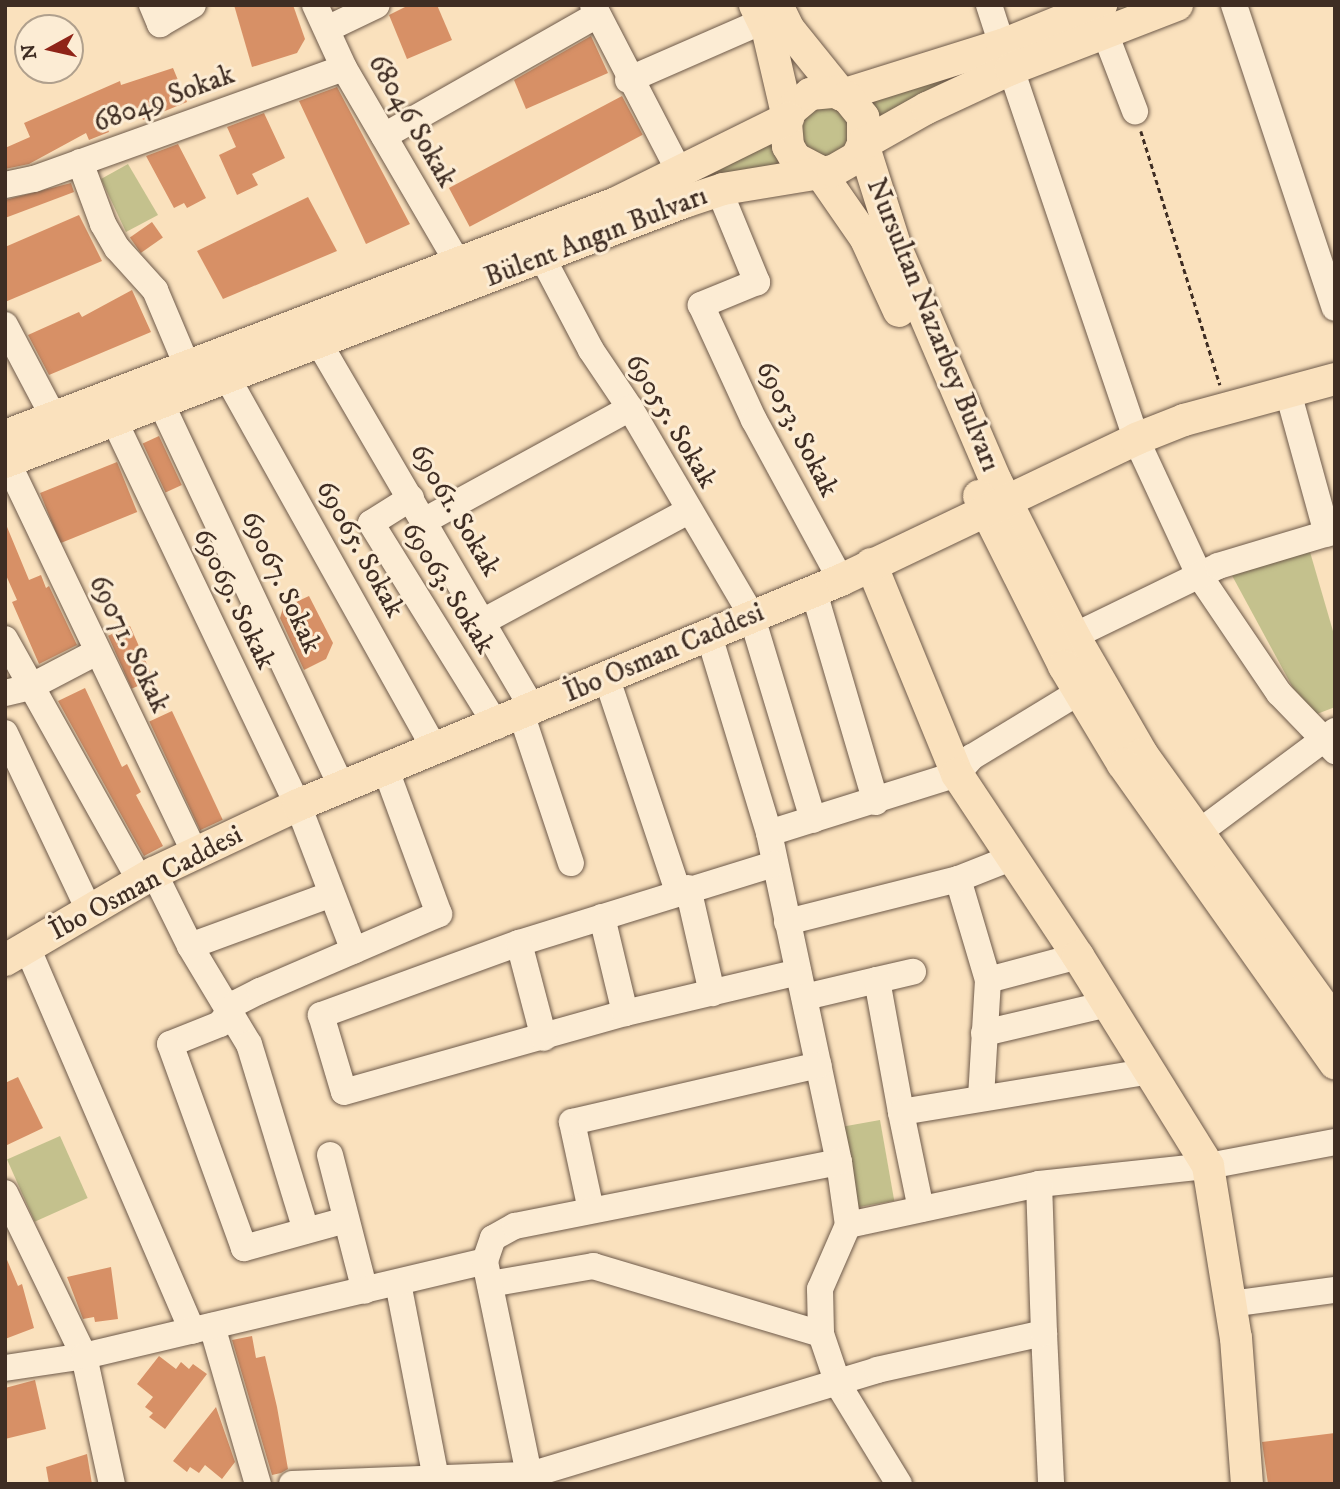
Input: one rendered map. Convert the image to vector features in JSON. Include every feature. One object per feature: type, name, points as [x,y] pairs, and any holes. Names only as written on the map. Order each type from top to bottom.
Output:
[{"type":"main road","name":"Bülent Angın Bulvarı","points":[[6,453],[54,418],[459,265],[680,173],[788,118],[810,94],[842,95],[1007,57],[1103,19],[1177,5]]},
{"type":"main road","points":[[765,10],[788,28],[863,117],[863,144]]},
{"type":"main road","points":[[765,10],[788,118],[788,146],[795,158],[819,171]]},
{"type":"main road","name":"Bülent Angın Bulvarı","points":[[6,453],[114,420],[228,379],[719,190],[846,166],[863,144],[1007,57]]},
{"type":"main road","name":"Nursultan Nazarbey Bulvarı","points":[[863,144],[896,248],[996,509]]},
{"type":"main road","name":"Nursultan Nazarbey Bulvarı","points":[[819,171],[866,239],[996,509]]},
{"type":"main road","name":"İbo Osman Caddesi","points":[[16,953],[147,877],[298,805],[518,717],[751,614],[827,586],[996,509],[1014,495],[1136,439],[1227,408],[1335,379]]},
{"type":"main road","points":[[996,509],[1142,754],[1335,1023]]},
{"type":"main road","points":[[996,509],[1079,692],[1156,812],[1335,1063]]},
{"type":"main road","points":[[871,564],[957,774],[1078,956],[1208,1166],[1231,1304],[1247,1484]]},
{"type":"street","points":[[152,5],[160,24],[192,5]]},
{"type":"street","name":"68046 Sokak","points":[[315,5],[344,68],[459,265]]},
{"type":"street","points":[[327,29],[377,5]]},
{"type":"street","points":[[989,5],[1136,439],[1199,575],[1279,693],[1331,739],[1198,833]]},
{"type":"street","points":[[1234,5],[1335,308]]},
{"type":"street","points":[[384,136],[595,10],[628,80],[680,173]]},
{"type":"street","points":[[628,80],[765,10]]},
{"type":"street","points":[[1103,19],[1135,111]]},
{"type":"street","name":"68049 Sokak","points":[[5,185],[80,162],[344,68]]},
{"type":"street","points":[[80,162],[103,224],[117,248],[155,290],[188,368]]},
{"type":"street","name":"69053. Sokak","points":[[719,190],[757,282],[701,305],[827,586],[876,802]]},
{"type":"street","name":"69055. Sokak","points":[[542,257],[591,350],[630,408],[688,511],[751,614],[813,820]]},
{"type":"street","points":[[5,325],[54,418]]},
{"type":"street","name":"69061. Sokak","points":[[319,343],[484,621],[518,717]]},
{"type":"street","name":"69065. Sokak","points":[[228,379],[436,751]]},
{"type":"street","points":[[1074,636],[1199,575],[1331,533],[1288,392]]},
{"type":"street","name":"69067. Sokak","points":[[161,403],[343,789]]},
{"type":"street","points":[[418,509],[630,408]]},
{"type":"street","name":"69069. Sokak","points":[[114,420],[298,805],[329,895],[354,951]]},
{"type":"street","name":"69071. Sokak","points":[[6,453],[97,652],[195,854]]},
{"type":"street","name":"69063. Sokak","points":[[418,509],[371,523],[518,717]]},
{"type":"street","points":[[484,621],[688,511]]},
{"type":"street","points":[[708,632],[769,833],[839,1162],[848,1224],[820,1289],[821,1334],[838,1384],[898,1484]]},
{"type":"street","points":[[5,639],[18,690],[147,877],[248,1044],[306,1231]]},
{"type":"street","points":[[18,690],[97,652]]},
{"type":"street","points":[[606,676],[683,889],[712,993]]},
{"type":"street","points":[[769,833],[876,802],[957,774],[972,757],[1079,692]]},
{"type":"street","points":[[518,717],[571,863]]},
{"type":"street","points":[[5,733],[89,910]]},
{"type":"street","points":[[346,1220],[244,1248],[170,1044],[220,1024],[236,1003],[439,914],[386,770]]},
{"type":"street","points":[[787,922],[958,878],[1011,858]]},
{"type":"street","points":[[774,864],[683,889],[519,943],[321,1015],[344,1092],[544,1038],[625,1013],[798,972]]},
{"type":"street","points":[[958,878],[988,980],[981,1098]]},
{"type":"street","points":[[190,946],[329,895]]},
{"type":"street","points":[[602,917],[625,1013]]},
{"type":"street","points":[[519,943],[544,1038]]},
{"type":"street","points":[[16,953],[202,1329],[258,1484]]},
{"type":"street","points":[[988,980],[1078,956]]},
{"type":"street","points":[[805,998],[913,972]]},
{"type":"street","points":[[877,980],[921,1209]]},
{"type":"street","points":[[984,1033],[1108,1004]]},
{"type":"street","points":[[591,1210],[572,1122],[819,1065]]},
{"type":"street","points":[[901,1112],[1151,1071]]},
{"type":"street","points":[[848,1224],[1039,1184],[1208,1166],[1335,1142]]},
{"type":"street","points":[[330,1155],[365,1291]]},
{"type":"street","points":[[531,1480],[487,1273],[493,1238],[515,1226],[839,1162]]},
{"type":"street","points":[[1039,1184],[1051,1484]]},
{"type":"street","points":[[5,1193],[83,1356],[112,1484]]},
{"type":"street","points":[[5,1368],[83,1356],[397,1283],[487,1273],[593,1266],[821,1334]]},
{"type":"street","points":[[397,1283],[438,1481]]},
{"type":"street","points":[[1231,1304],[1335,1290]]},
{"type":"street","points":[[292,1484],[531,1480],[877,1370],[1044,1333]]},
{"type":"path","points":[[1135,111],[1227,408]]},
{"type":"shaded area","points":[[1131,5],[1144,5],[883,123],[869,96]]},
{"type":"shaded area","points":[[825,106],[843,113],[850,131],[843,149],[825,156],[807,149],[800,131],[807,113]]},
{"type":"shaded area","points":[[771,136],[781,166],[5,447]]},
{"type":"shaded area","points":[[128,164],[158,215],[126,232],[101,179]]},
{"type":"shaded area","points":[[1308,545],[1335,638],[1335,707],[1317,714],[1293,688],[1229,570]]},
{"type":"shaded area","points":[[880,1120],[894,1201],[851,1208],[837,1128]]},
{"type":"shaded area","points":[[60,1136],[88,1198],[35,1222],[7,1160]]},
{"type":"building","points":[[234,5],[293,5],[305,39],[297,53],[252,67]]},
{"type":"building","points":[[409,5],[437,5],[452,40],[407,59],[389,15]]},
{"type":"building","points":[[591,36],[608,73],[526,109],[514,80]]},
{"type":"building","points":[[173,68],[187,102],[143,120],[138,108],[105,121],[109,132],[89,140],[86,133],[29,164],[5,169],[5,148],[30,137],[24,123],[120,81],[121,85]]},
{"type":"building","points":[[337,87],[410,224],[366,244],[299,101]]},
{"type":"building","points":[[622,96],[643,135],[470,227],[449,188]]},
{"type":"building","points":[[264,113],[285,158],[252,174],[258,185],[237,195],[219,155],[236,147],[227,127]]},
{"type":"building","points":[[178,144],[206,198],[187,208],[184,203],[174,208],[146,156]]},
{"type":"building","points":[[71,183],[74,192],[5,218],[5,200]]},
{"type":"building","points":[[308,197],[337,251],[223,299],[197,251]]},
{"type":"building","points":[[79,215],[102,261],[5,302],[5,247]]},
{"type":"building","points":[[152,222],[163,238],[141,253],[130,237]]},
{"type":"building","points":[[132,290],[151,332],[49,375],[28,335],[79,312],[82,317]]},
{"type":"building","points":[[159,436],[182,485],[166,493],[143,444]]},
{"type":"building","points":[[117,462],[137,512],[60,543],[40,493]]},
{"type":"building","points":[[5,522],[29,580],[41,575],[77,645],[39,664],[12,602],[17,600],[5,573]]},
{"type":"building","points":[[309,596],[333,643],[326,659],[304,670],[280,618],[283,608]]},
{"type":"building","points":[[130,626],[154,679],[132,689],[108,636]]},
{"type":"building","points":[[85,688],[122,767],[127,764],[141,792],[136,795],[163,846],[144,856],[58,701]]},
{"type":"building","points":[[172,711],[223,820],[200,830],[149,722]]},
{"type":"building","points":[[18,1077],[43,1128],[5,1146],[5,1083]]},
{"type":"building","points":[[5,1255],[18,1286],[22,1284],[34,1328],[5,1339]]},
{"type":"building","points":[[111,1267],[118,1319],[95,1322],[94,1317],[83,1319],[67,1277]]},
{"type":"building","points":[[252,1336],[256,1358],[265,1356],[288,1469],[272,1475],[232,1340]]},
{"type":"building","points":[[159,1356],[176,1369],[181,1362],[189,1369],[193,1364],[207,1374],[165,1429],[149,1417],[153,1413],[145,1407],[153,1397],[137,1384]]},
{"type":"building","points":[[35,1380],[46,1429],[5,1439],[5,1388]]},
{"type":"building","points":[[216,1407],[235,1462],[222,1479],[205,1465],[199,1473],[190,1467],[187,1472],[173,1461]]},
{"type":"building","points":[[1335,1433],[1335,1484],[1268,1484],[1262,1442]]},
{"type":"building","points":[[87,1454],[92,1484],[49,1484],[46,1467]]}]
